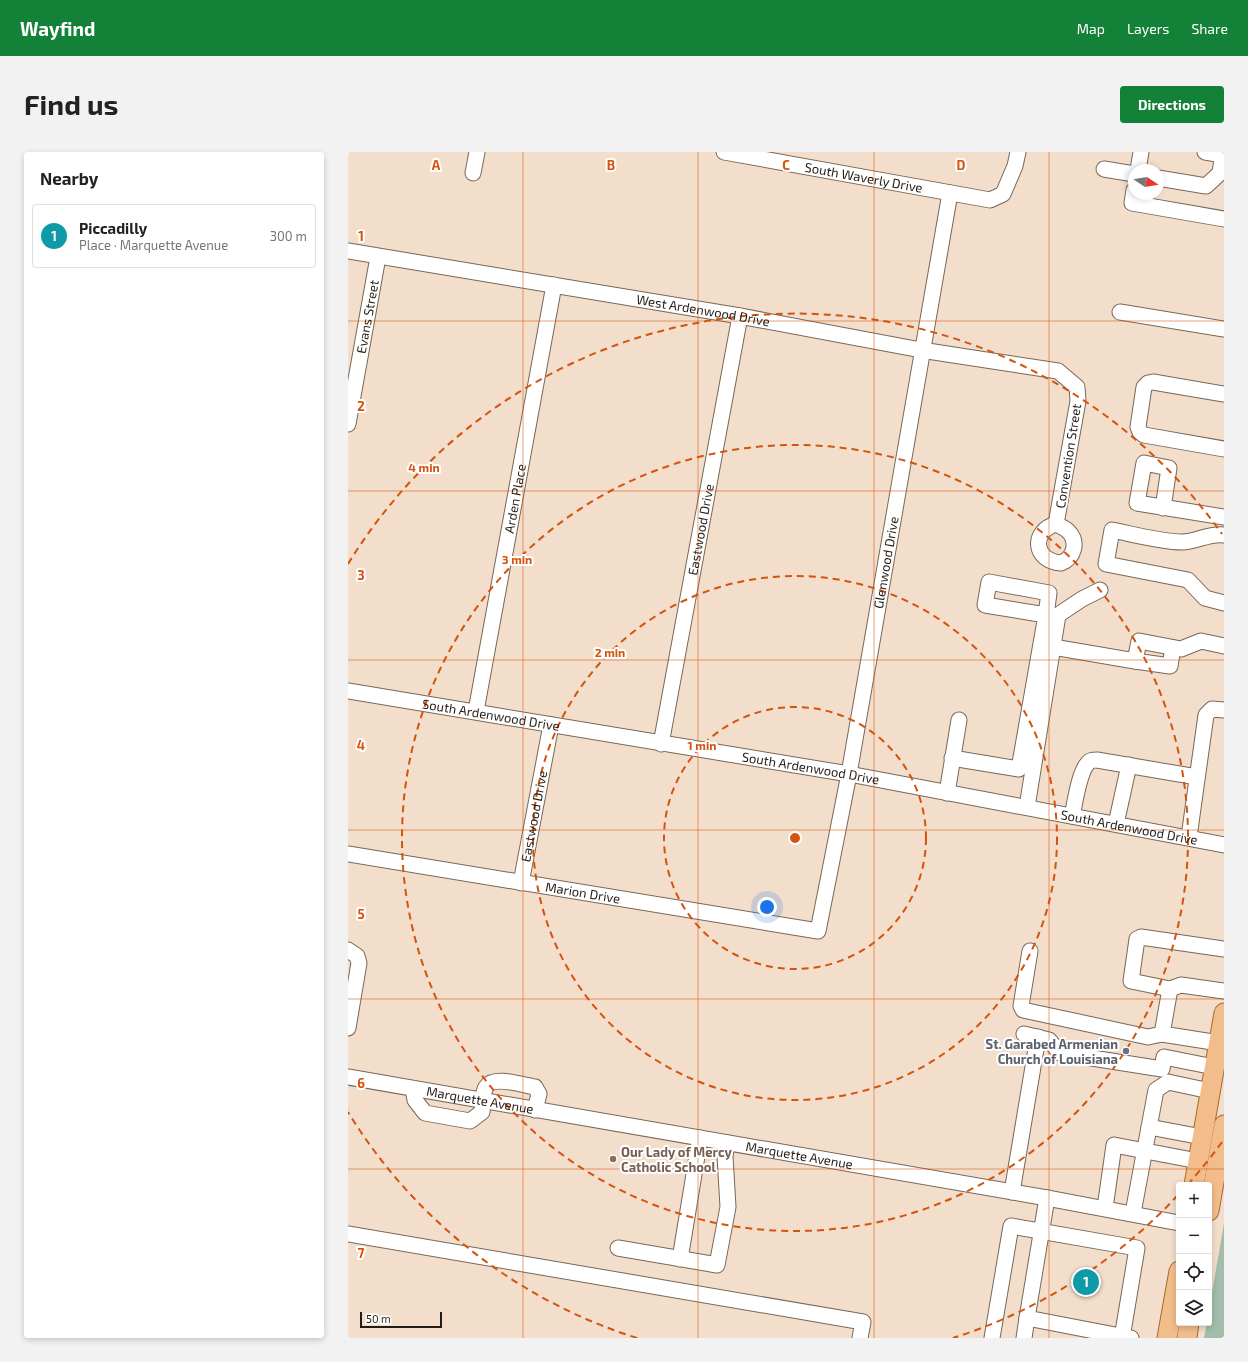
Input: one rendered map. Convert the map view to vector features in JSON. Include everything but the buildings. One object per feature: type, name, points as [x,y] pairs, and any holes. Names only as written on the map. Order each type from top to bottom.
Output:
[{"type":"main road","points":[[1194,1182],[1224,1013]]},
{"type":"main road","points":[[1212,1194],[1224,1125]]},
{"type":"main road","points":[[1167,1338],[1176,1288]]},
{"type":"main road","points":[[1187,1338],[1189,1326]]},
{"type":"street","points":[[473,173],[477,152]]},
{"type":"street","name":"South Waverly Drive","points":[[724,152],[990,200],[1002,194],[1015,166],[1018,152]]},
{"type":"street","points":[[1139,164],[1141,152]]},
{"type":"street","points":[[1164,179],[1206,186],[1220,173],[1223,154],[1205,152]]},
{"type":"street","points":[[1104,169],[1128,173]]},
{"type":"street","name":"Glenwood Drive","points":[[818,931],[849,774],[921,350],[950,193]]},
{"type":"street","points":[[1133,200],[1132,204],[1224,219]]},
{"type":"street","name":"West Ardenwood Drive","points":[[348,252],[740,316],[921,350],[1058,371]]},
{"type":"street","name":"Evans Street","points":[[348,424],[378,257]]},
{"type":"street","name":"Arden Place","points":[[476,711],[554,285]]},
{"type":"street","points":[[1120,312],[1224,329]]},
{"type":"street","name":"Eastwood Drive","points":[[660,744],[740,316]]},
{"type":"street","name":"Convention Street","points":[[1056,524],[1078,400],[1077,387],[1058,371]]},
{"type":"street","points":[[1224,394],[1153,382],[1148,383],[1144,387],[1138,426],[1140,432],[1144,435],[1224,449]]},
{"type":"street","points":[[1163,508],[1224,517]]},
{"type":"street","points":[[1224,535],[1218,534],[1194,541],[1181,542],[1112,530],[1106,564],[1188,580],[1205,598],[1224,603]]},
{"type":"street","points":[[1027,807],[1058,616],[1082,599],[1100,590]]},
{"type":"street","points":[[952,758],[1019,769],[1046,616]]},
{"type":"street","points":[[1052,647],[1135,660],[1139,641],[1181,649],[1201,641],[1224,646]]},
{"type":"street","name":"South Ardenwood Drive","points":[[348,691],[476,711],[660,744],[849,774],[1189,837],[1224,845]]},
{"type":"street","points":[[1189,837],[1206,715],[1212,709],[1224,710]]},
{"type":"street","points":[[947,793],[959,720]]},
{"type":"street","name":"Eastwood Drive","points":[[521,883],[551,725]]},
{"type":"street","points":[[1072,816],[1079,784],[1086,764],[1090,761],[1097,760],[1129,765],[1197,778]]},
{"type":"street","points":[[1116,824],[1129,765]]},
{"type":"street","name":"Marion Drive","points":[[348,854],[818,931]]},
{"type":"street","points":[[1224,949],[1141,937],[1137,939],[1131,981],[1170,989],[1181,985],[1224,991]]},
{"type":"street","points":[[348,950],[357,956],[359,963],[348,1028]]},
{"type":"street","points":[[1030,952],[1021,1006],[1023,1010],[1148,1037],[1165,1034],[1219,1043]]},
{"type":"street","points":[[1012,1192],[1031,1036],[1049,1040],[1060,1053],[1162,1069],[1170,989]]},
{"type":"street","points":[[1164,1057],[1214,1067]]},
{"type":"street","name":"Marquette Avenue","points":[[348,1077],[1134,1213],[1176,1222]]},
{"type":"street","points":[[413,1089],[415,1100],[425,1113],[470,1120],[478,1117],[482,1112],[485,1088],[490,1083],[497,1080],[534,1088],[539,1094],[536,1110]]},
{"type":"street","points":[[1134,1213],[1156,1090],[1168,1082],[1210,1091]]},
{"type":"street","points":[[1149,1128],[1202,1137]]},
{"type":"street","points":[[680,1258],[700,1138]]},
{"type":"street","points":[[618,1248],[717,1265],[728,1207],[725,1156],[727,1143]]},
{"type":"street","points":[[1104,1208],[1114,1145],[1198,1161]]},
{"type":"street","points":[[1024,1338],[1047,1198]]},
{"type":"street","points":[[992,1338],[1011,1226],[1137,1248],[1125,1337],[1027,1318]]},
{"type":"street","points":[[348,1234],[863,1322],[860,1338]]},
{"type":"green space","points":[[1224,1223],[1224,1338],[1204,1338],[1206,1326],[1212,1326],[1212,1293]]},
{"type":"place","name":"St. Garabed Armenian Church of Louisiana","points":[[1126,1051]]},
{"type":"place","name":"Our Lady of Mercy Catholic School","points":[[613,1159]]},
{"type":"place","name":"Piccadilly","points":[[1086,1282]]}]
